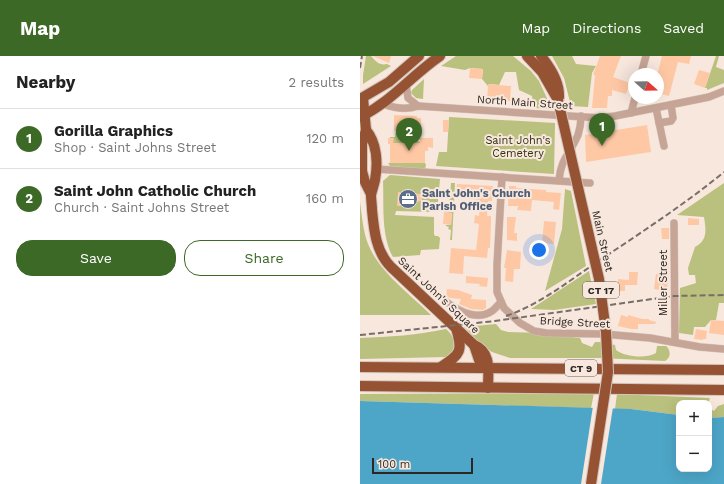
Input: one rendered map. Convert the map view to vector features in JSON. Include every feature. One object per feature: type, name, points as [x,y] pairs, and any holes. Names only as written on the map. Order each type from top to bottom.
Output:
[{"type":"highway","points":[[361,98],[389,82],[419,56]]},
{"type":"highway","points":[[362,116],[383,104],[440,56]]},
{"type":"highway","name":"Main Street","points":[[527,56],[542,72],[558,100],[599,279],[606,332],[608,365],[591,484]]},
{"type":"highway","name":"Main Street","points":[[541,56],[557,83],[559,90],[558,100]]},
{"type":"highway","name":"Saint John's Square","points":[[361,98],[362,116],[366,130],[371,136],[374,145],[376,169],[371,194]]},
{"type":"highway","name":"Saint John's Square","points":[[366,130],[362,144],[362,171],[365,182],[371,194],[375,237],[385,260],[474,345],[479,360],[487,367]]},
{"type":"highway","points":[[441,367],[453,359],[459,349],[460,341],[456,328]]},
{"type":"highway","name":"CT 9","points":[[360,367],[724,370]]},
{"type":"highway","points":[[487,367],[488,388]]},
{"type":"highway","name":"CT 9","points":[[360,386],[724,390]]},
{"type":"street","points":[[643,68],[646,56]]},
{"type":"street","points":[[406,84],[408,97],[418,106]]},
{"type":"street","name":"North Main Street","points":[[383,104],[400,108],[412,108],[418,106],[608,117],[710,97],[724,91]]},
{"type":"street","points":[[630,113],[633,104]]},
{"type":"street","points":[[659,123],[671,121],[673,118],[671,105]]},
{"type":"street","points":[[656,108],[664,146]]},
{"type":"street","points":[[559,180],[562,162],[578,133],[581,116]]},
{"type":"street","points":[[376,169],[590,182]]},
{"type":"street","points":[[445,301],[465,314],[482,315],[492,312],[501,302],[497,292],[497,270],[502,177]]},
{"type":"street","name":"Miller Street","points":[[674,223],[675,342]]},
{"type":"street","name":"Bridge Street","points":[[501,302],[507,312],[520,323],[534,331],[546,333],[621,335],[654,338],[700,347],[724,349]]},
{"type":"green space","points":[[366,56],[371,56],[380,64],[387,64],[391,66],[363,84],[363,75]]},
{"type":"green space","points":[[456,56],[513,56],[531,71],[539,81],[552,109],[534,108],[532,96],[519,90],[516,72],[505,72],[499,85],[491,84],[491,86],[488,86],[482,79],[483,69],[470,68],[465,70],[441,66]]},
{"type":"green space","points":[[552,56],[572,56],[576,64],[596,66],[592,73],[588,107],[571,106],[564,78]]},
{"type":"green space","points":[[716,56],[719,56],[716,67],[724,70],[724,83],[707,90],[707,88],[705,88]]},
{"type":"green space","points":[[424,79],[423,99],[416,98],[411,93],[412,90]]},
{"type":"green space","name":"Saint John's Cemetery","points":[[449,117],[555,123],[554,174],[436,166],[439,152],[447,152]]},
{"type":"green space","points":[[396,131],[405,132],[405,136],[412,136],[420,143],[393,143],[393,138],[390,137],[395,137]]},
{"type":"green space","points":[[388,163],[425,163],[426,165],[425,169],[390,166]]},
{"type":"green space","points":[[390,175],[440,179],[437,211],[396,211],[395,215],[434,217],[434,234],[440,238],[439,249],[421,250],[420,255],[393,257],[387,240],[383,210],[383,181]]},
{"type":"green space","points":[[451,183],[455,183],[452,240],[450,240],[451,230],[448,229],[449,227],[446,225],[451,225],[452,213],[444,212],[445,210],[449,209]]},
{"type":"green space","points":[[724,183],[724,303],[719,303],[716,320],[711,320],[705,327],[694,327],[693,335],[679,333],[680,288],[696,283],[695,275],[689,275],[688,268],[695,247],[704,238],[705,230],[704,217],[677,215]]},
{"type":"green space","points":[[565,189],[571,191],[586,266],[545,291],[562,229]]},
{"type":"green space","points":[[360,202],[365,234],[373,254],[387,273],[431,315],[360,315]]},
{"type":"green space","points":[[589,271],[596,304],[554,310],[531,309]]},
{"type":"green space","points":[[496,324],[501,330],[508,332],[541,333],[580,338],[582,343],[592,347],[595,342],[615,345],[616,350],[630,356],[641,357],[652,355],[656,353],[657,346],[666,346],[670,352],[670,355],[665,361],[600,358],[510,358],[492,352],[482,345],[464,327]]},
{"type":"green space","points":[[446,329],[453,339],[454,347],[450,354],[446,357],[360,359],[360,338],[425,333]]},
{"type":"green space","points":[[594,393],[591,408],[360,401],[360,394]]},
{"type":"green space","points":[[617,394],[710,398],[709,400],[676,400],[676,415],[631,409],[615,409]]},
{"type":"green space","points":[[724,404],[724,417],[712,418],[712,410],[714,411],[718,406]]},
{"type":"water","points":[[360,401],[631,409],[676,415],[676,472],[712,472],[712,418],[724,417],[724,484],[360,484]]},
{"type":"pier","points":[[593,406],[613,407],[601,484],[581,484]]},
{"type":"building","points":[[373,56],[391,56],[389,63]]},
{"type":"building","points":[[600,56],[621,56],[613,77],[628,82],[626,94],[612,90],[612,96],[608,96],[607,108],[592,108],[595,75],[593,75]]},
{"type":"building","points":[[662,56],[691,56],[689,64],[678,62],[669,96],[664,95],[664,68],[659,68]]},
{"type":"building","points":[[470,68],[483,69],[482,79],[469,78]]},
{"type":"building","points":[[699,70],[710,73],[705,88],[694,84]]},
{"type":"building","points":[[488,84],[511,86],[510,101],[506,101],[506,103],[487,102]]},
{"type":"building","points":[[394,115],[417,116],[417,118],[421,118],[421,125],[417,125],[417,132],[409,132],[409,143],[420,143],[420,138],[433,138],[433,148],[428,147],[428,151],[425,151],[425,163],[390,163],[390,144],[388,144],[388,138],[394,138],[393,143],[404,143],[405,132],[394,131]]},
{"type":"building","points":[[443,120],[449,120],[448,132],[443,132]]},
{"type":"building","points":[[647,125],[651,152],[586,162],[585,135]]},
{"type":"building","points":[[457,184],[493,186],[492,201],[488,201],[487,216],[491,216],[491,225],[490,248],[488,248],[487,258],[464,256],[463,274],[449,273],[451,248],[476,250],[479,224],[474,223],[475,215],[479,216],[480,200],[473,199],[474,195],[456,193]]},
{"type":"building","points":[[509,186],[561,193],[559,210],[553,209],[554,202],[532,200],[531,211],[517,210],[518,206],[508,206]]},
{"type":"building","name":"Saint John's Church Parish Office","points":[[398,192],[422,194],[422,201],[413,202],[413,205],[410,206],[397,206]]},
{"type":"building","points":[[444,212],[452,213],[451,225],[443,224]]},
{"type":"building","points":[[507,217],[516,217],[514,233],[517,233],[517,241],[507,240]]},
{"type":"building","points":[[688,218],[699,219],[699,225],[688,225]]},
{"type":"building","points":[[544,221],[556,222],[554,244],[542,243]]},
{"type":"building","points":[[661,228],[669,228],[669,239],[662,239]]},
{"type":"building","points":[[507,250],[521,252],[520,269],[514,269],[513,282],[505,281],[506,268],[504,268]]},
{"type":"building","points":[[660,267],[669,267],[667,291],[654,289],[656,274],[660,274]]},
{"type":"building","points":[[629,272],[638,272],[637,285],[625,285],[625,291],[617,291],[618,279],[629,280]]},
{"type":"building","points":[[466,276],[488,278],[487,287],[479,286],[480,284],[466,283]]},
{"type":"building","points":[[447,289],[458,290],[472,295],[471,299],[486,300],[486,308],[483,310],[471,309],[459,304],[461,299],[446,296]]},
{"type":"building","points":[[621,315],[649,319],[656,322],[655,324],[638,324],[638,329],[631,329],[618,326]]},
{"type":"building","points":[[711,320],[724,321],[724,335],[709,333]]},
{"type":"building","points":[[696,329],[707,331],[706,339],[694,339]]},
{"type":"railway","points":[[360,68],[362,56]]},
{"type":"railway","points":[[506,316],[531,305],[555,291],[663,218],[724,172]]},
{"type":"railway","points":[[360,335],[495,321],[674,296],[724,295]]},
{"type":"place","name":"Gorilla Graphics","points":[[602,146]]},
{"type":"place","name":"Saint John Catholic Church","points":[[409,151]]},
{"type":"place","name":"Saint John's Church Parish Office","points":[[408,199]]}]
